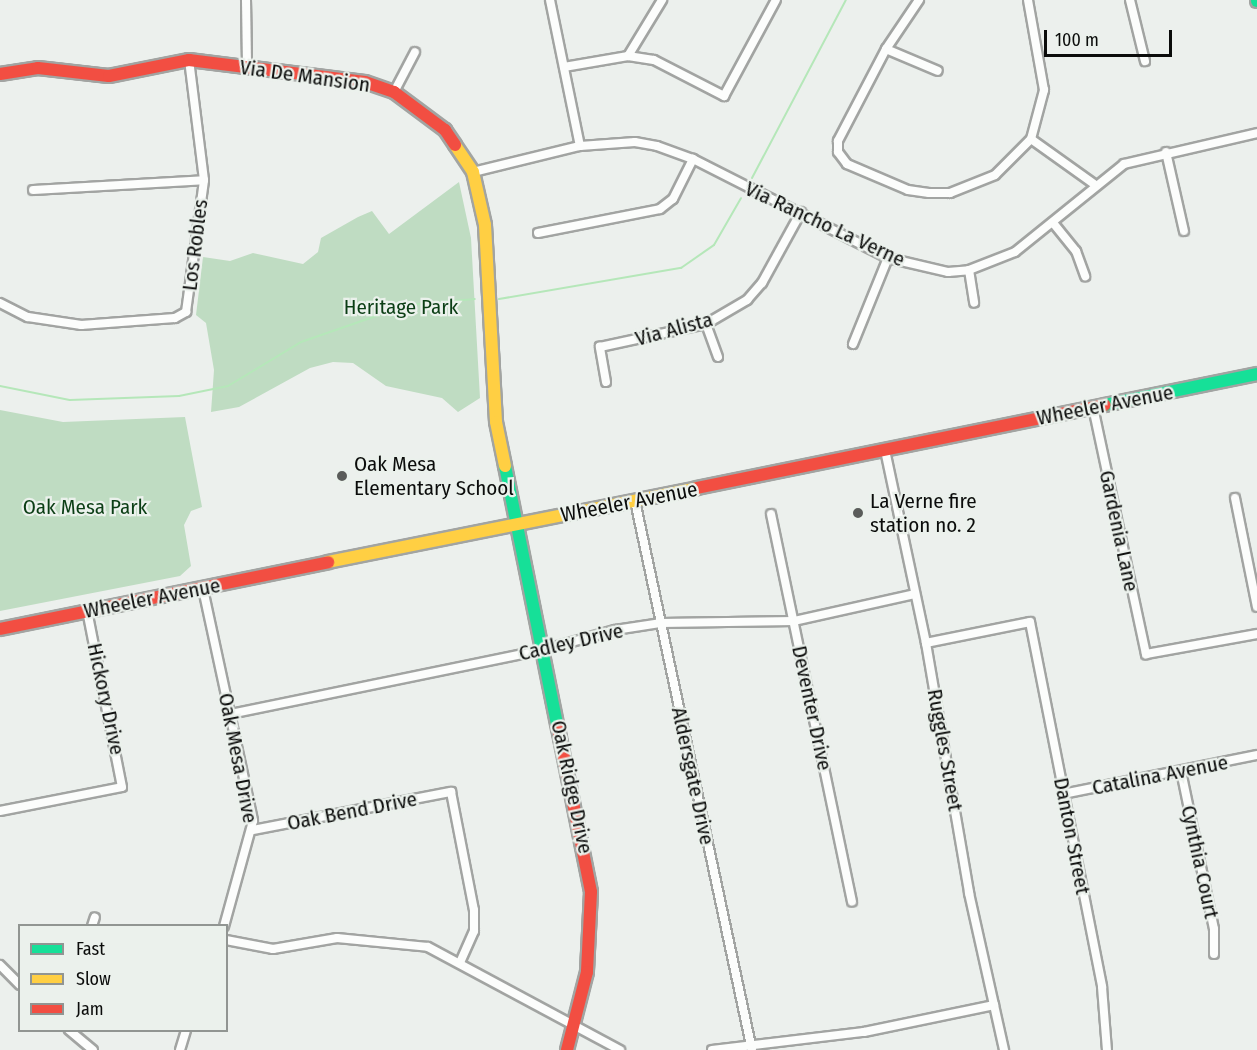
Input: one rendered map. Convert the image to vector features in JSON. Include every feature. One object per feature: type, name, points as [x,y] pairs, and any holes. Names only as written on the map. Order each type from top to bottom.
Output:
[{"type":"street","points":[[246,0],[247,67]]},
{"type":"street","points":[[550,0],[580,146]]},
{"type":"street","points":[[628,56],[662,0]]},
{"type":"street","points":[[564,67],[628,56],[654,60],[724,96],[776,0]]},
{"type":"street","points":[[919,0],[886,49],[838,141],[838,152],[847,164],[908,190],[950,193],[995,175],[1031,139],[1044,90],[1028,0]]},
{"type":"street","points":[[1130,0],[1144,61]]},
{"type":"street","points":[[886,49],[938,71]]},
{"type":"street","points":[[394,92],[415,52]]},
{"type":"street","name":"Via De Mansion","points":[[0,74],[38,68],[110,76],[189,60],[342,77],[394,92],[445,130],[473,172],[485,225],[492,392],[516,525]]},
{"type":"street","name":"Los Robles","points":[[0,303],[28,317],[81,325],[181,315],[188,307],[188,277],[204,180],[189,60]]},
{"type":"street","name":"Via Rancho La Verne","points":[[473,172],[580,146],[634,142],[693,159],[888,258],[929,270],[969,270],[1015,252],[1054,224],[1094,184],[1124,164],[1166,152],[1257,133]]},
{"type":"street","points":[[1031,139],[1094,184]]},
{"type":"street","points":[[1166,152],[1184,231]]},
{"type":"street","points":[[538,233],[660,209],[673,199],[693,159]]},
{"type":"street","points":[[33,190],[204,180]]},
{"type":"street","name":"Via Alista","points":[[606,382],[600,347],[706,324],[747,300],[762,283],[801,212]]},
{"type":"street","points":[[1054,224],[1076,251],[1085,276]]},
{"type":"street","points":[[853,344],[888,258]]},
{"type":"street","points":[[969,270],[974,303]]},
{"type":"street","points":[[706,324],[718,357]]},
{"type":"street","name":"Wheeler Avenue","points":[[0,629],[1257,375]]},
{"type":"street","name":"Gardenia Lane","points":[[1093,407],[1146,654],[1257,634]]},
{"type":"street","name":"Ruggles Street","points":[[885,450],[926,643],[969,892],[1004,1050]]},
{"type":"street","points":[[1235,498],[1257,607]]},
{"type":"street","name":"Aldersgate Drive","points":[[635,501],[751,1046]]},
{"type":"street","name":"Deventer Drive","points":[[771,514],[852,902]]},
{"type":"street","name":"Oak Ridge Drive","points":[[516,525],[591,892],[587,972],[576,1027],[567,1050]]},
{"type":"street","name":"Oak Mesa Drive","points":[[203,589],[253,830],[225,924]]},
{"type":"street","name":"Cadley Drive","points":[[230,714],[543,650],[661,623],[794,621],[915,594]]},
{"type":"street","name":"Hickory Drive","points":[[0,812],[122,787],[87,611]]},
{"type":"street","name":"Danton Street","points":[[926,643],[1030,622],[1102,987],[1107,1050]]},
{"type":"street","name":"Catalina Avenue","points":[[1063,794],[1257,755]]},
{"type":"street","name":"Cynthia Court","points":[[1181,771],[1214,929],[1215,954]]},
{"type":"street","name":"Oak Bend Drive","points":[[253,830],[450,792],[474,910],[474,931],[460,962]]},
{"type":"street","points":[[228,940],[273,950],[337,938],[369,938],[428,947],[460,962],[620,1050]]},
{"type":"street","points":[[0,965],[18,983]]},
{"type":"street","points":[[712,1050],[864,1032],[994,1005]]},
{"type":"street","points":[[71,1032],[93,1050]]},
{"type":"street","points":[[180,1050],[185,1032]]},
{"type":"green space","name":"Heritage Park","points":[[459,182],[471,238],[480,398],[458,412],[442,398],[386,386],[353,363],[333,362],[310,368],[239,407],[211,412],[214,370],[206,323],[196,315],[203,257],[230,261],[253,253],[303,264],[318,252],[321,238],[358,217],[372,211],[389,234]]},
{"type":"green space","name":"Oak Mesa Park","points":[[0,410],[63,422],[185,417],[202,507],[191,511],[184,525],[191,566],[180,576],[0,611]]},
{"type":"waterway","points":[[752,178],[846,0]]},
{"type":"waterway","points":[[499,299],[681,268],[714,245],[741,198]]},
{"type":"waterway","points":[[0,386],[70,400],[179,396],[228,386],[301,342],[408,305],[475,299]]},
{"type":"traffic: fast","points":[[1105,405],[1257,374]]},
{"type":"traffic: fast","points":[[505,466],[558,728]]},
{"type":"traffic: slow","points":[[455,145],[473,172],[485,225],[496,422],[505,466]]},
{"type":"traffic: slow","points":[[328,562],[697,488]]},
{"type":"traffic: jam","points":[[0,74],[38,68],[109,76],[189,60],[365,82],[394,92],[445,130],[455,145]]},
{"type":"traffic: jam","points":[[697,488],[1105,405]]},
{"type":"traffic: jam","points":[[0,629],[328,562]]},
{"type":"traffic: jam","points":[[558,728],[591,892],[587,972],[567,1050]]},
{"type":"place","name":"Oak Mesa Elementary School","points":[[342,476]]},
{"type":"place","name":"La Verne fire station no. 2","points":[[858,513]]}]
